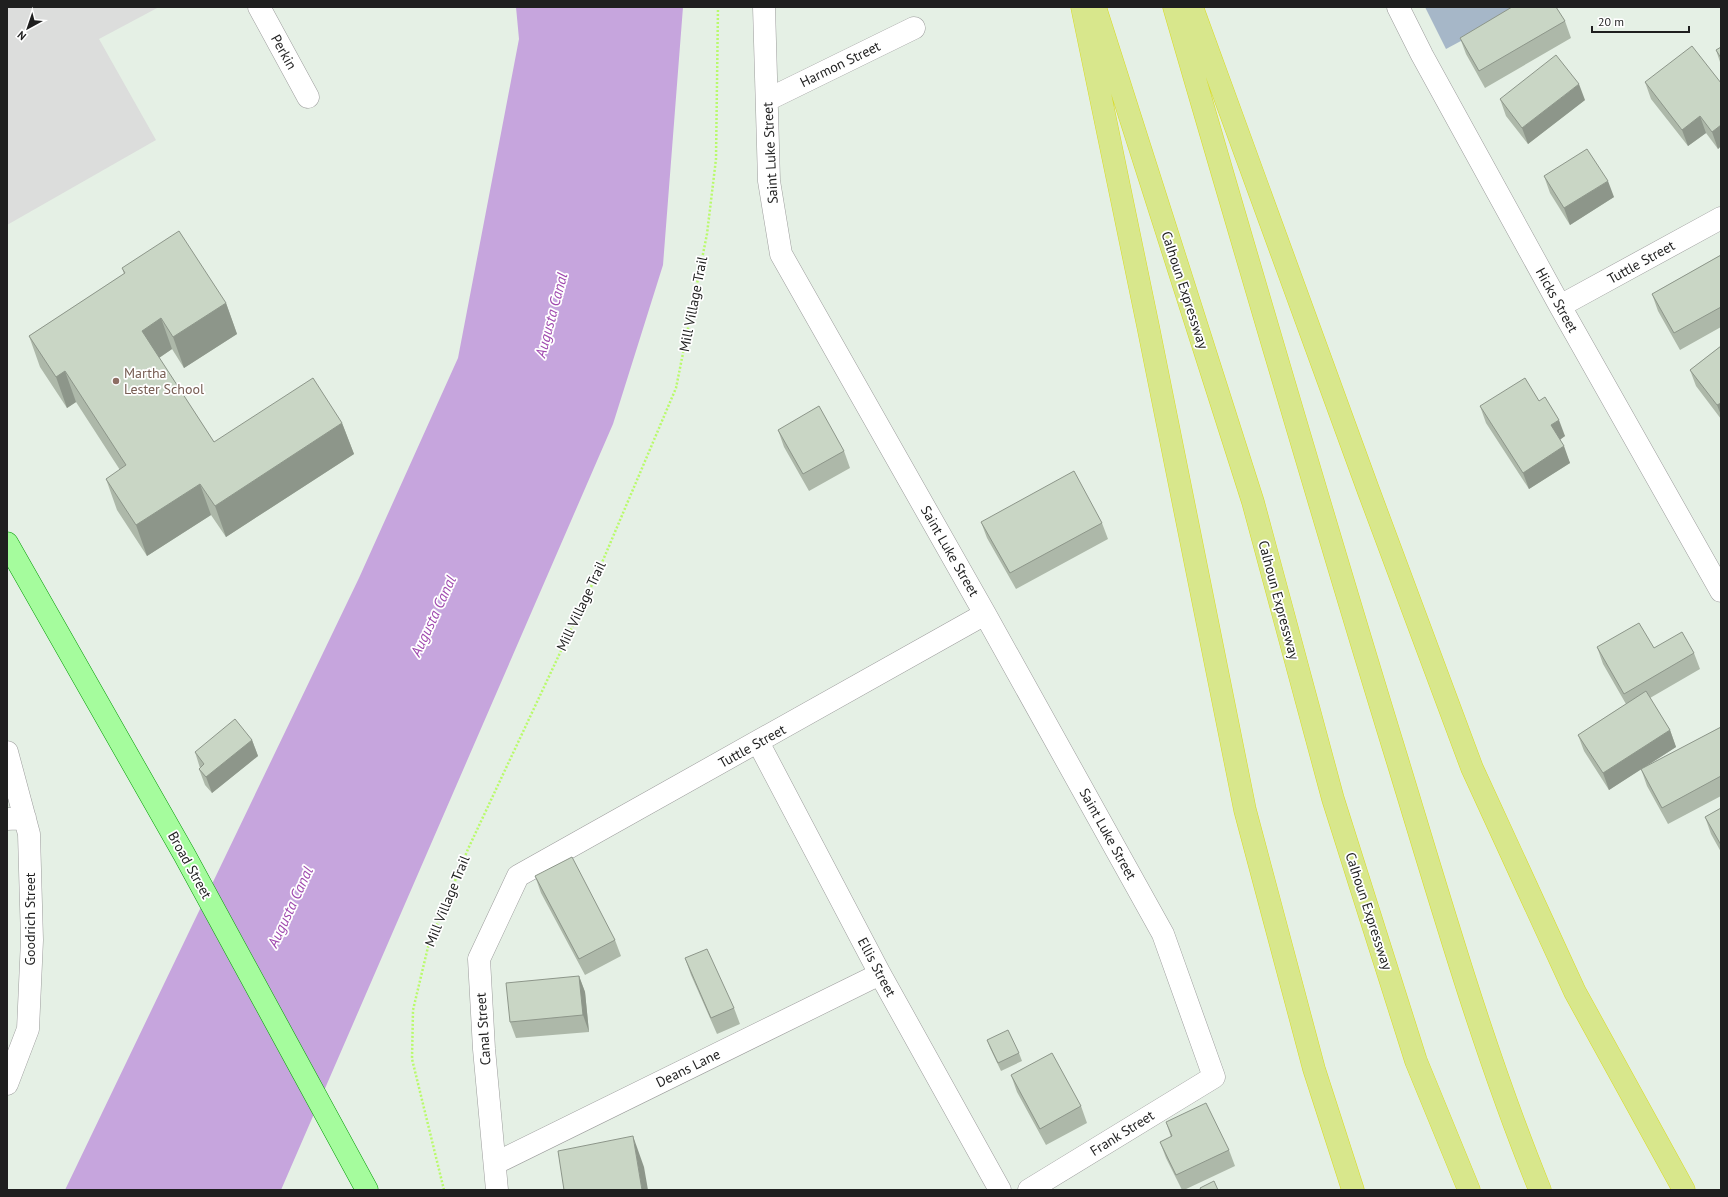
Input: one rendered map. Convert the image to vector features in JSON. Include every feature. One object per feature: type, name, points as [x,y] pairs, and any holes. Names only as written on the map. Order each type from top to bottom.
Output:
[{"type":"highway","points":[[1082,7],[1150,334],[1245,810],[1314,1069],[1353,1190]]},
{"type":"highway","name":"Calhoun Expressway","points":[[1095,7],[1253,502],[1333,799],[1416,1061],[1470,1190]]},
{"type":"highway","points":[[1174,7],[1323,522],[1450,930],[1522,1146],[1540,1190]]},
{"type":"highway","points":[[1192,7],[1369,492],[1472,768],[1575,992],[1684,1190]]},
{"type":"main road","name":"Broad Street","points":[[9,554],[184,854],[367,1190]]},
{"type":"street","name":"Perkin","points":[[259,7],[308,97]]},
{"type":"street","name":"Saint Luke Street","points":[[764,7],[769,181],[780,254],[985,614],[1163,934],[1214,1077]]},
{"type":"street","name":"Hicks Street","points":[[1398,7],[1422,55],[1560,306],[1721,591]]},
{"type":"street","name":"Harmon Street","points":[[767,100],[914,28]]},
{"type":"street","name":"Tuttle Street","points":[[1560,306],[1721,218]]},
{"type":"street","name":"Tuttle Street","points":[[518,876],[985,614]]},
{"type":"street","name":"Ellis Street","points":[[758,742],[880,974],[1000,1190]]},
{"type":"street","name":"Goodrich Street","points":[[7,752],[16,819],[29,834],[32,940],[28,1029],[7,1084]]},
{"type":"street","name":"Canal Street","points":[[497,1190],[496,1163],[484,1049],[479,959],[518,876]]},
{"type":"street","name":"Deans Lane","points":[[496,1163],[880,974]]},
{"type":"street","name":"Frank Street","points":[[1029,1190],[1214,1077]]},
{"type":"path","name":"Mill Village Trail","points":[[444,1190],[412,1059],[413,1010],[428,947],[468,848],[598,572],[676,388],[707,234],[716,159],[718,7]]},
{"type":"shaded area","points":[[7,7],[159,7],[99,39],[156,140],[7,225]]},
{"type":"shaded area","points":[[1425,7],[1524,7],[1446,49]]},
{"type":"water","name":"Augusta Canal","points":[[516,7],[683,7],[663,265],[613,424],[281,1190],[65,1190],[359,578],[458,358],[519,39]]},
{"type":"building","points":[[1512,7],[1556,7],[1565,21],[1479,71],[1460,38]]},
{"type":"building","points":[[1692,46],[1721,83],[1721,125],[1712,132],[1700,116],[1682,130],[1645,82]]},
{"type":"building","points":[[1721,47],[1721,58],[1716,50]]},
{"type":"building","points":[[1556,55],[1579,84],[1522,128],[1500,99]]},
{"type":"building","points":[[1587,149],[1608,181],[1564,208],[1544,176]]},
{"type":"building","points":[[179,231],[226,303],[173,337],[161,318],[142,331],[214,442],[313,378],[342,423],[215,506],[200,484],[136,525],[106,479],[126,465],[65,371],[56,377],[29,336],[125,273],[122,268]]},
{"type":"building","points":[[1721,255],[1721,307],[1674,333],[1652,294]]},
{"type":"building","points":[[1721,346],[1721,403],[1717,405],[1690,370]]},
{"type":"building","points":[[1525,378],[1539,401],[1545,397],[1559,420],[1551,425],[1564,446],[1523,473],[1480,406]]},
{"type":"building","points":[[819,406],[844,451],[803,474],[778,430]]},
{"type":"building","points":[[1074,471],[1102,523],[1010,573],[981,522]]},
{"type":"building","points":[[1639,623],[1654,648],[1682,632],[1694,653],[1624,694],[1597,647]]},
{"type":"building","points":[[1646,691],[1670,730],[1603,773],[1578,735]]},
{"type":"building","points":[[235,719],[252,740],[206,777],[199,769],[204,764],[195,752]]},
{"type":"building","points":[[1721,727],[1721,776],[1662,808],[1641,769]]},
{"type":"building","points":[[1721,808],[1721,845],[1705,817]]},
{"type":"building","points":[[572,857],[615,940],[579,959],[535,876]]},
{"type":"building","points":[[707,949],[734,1008],[711,1018],[685,958]]},
{"type":"building","points":[[579,976],[583,1015],[510,1022],[506,983]]},
{"type":"building","points":[[1008,1030],[1019,1053],[998,1063],[987,1040]]},
{"type":"building","points":[[1052,1053],[1081,1106],[1040,1129],[1011,1075]]},
{"type":"building","points":[[1206,1103],[1229,1150],[1176,1175],[1160,1142],[1172,1136],[1166,1122]]},
{"type":"building","points":[[633,1136],[642,1190],[564,1190],[558,1151]]},
{"type":"building","points":[[1214,1181],[1218,1190],[1201,1190],[1200,1188]]},
{"type":"place","name":"Martha Lester School","points":[[116,381]]}]
